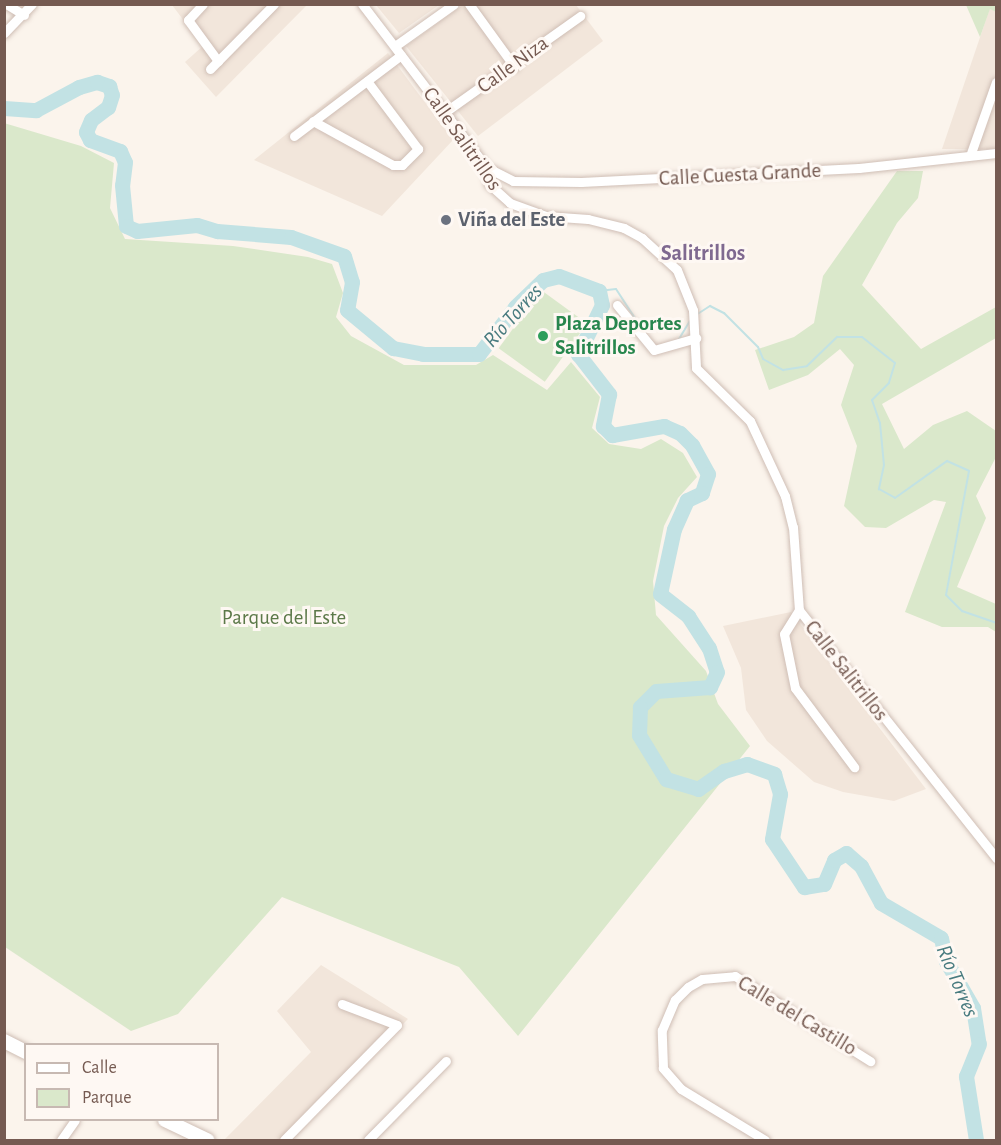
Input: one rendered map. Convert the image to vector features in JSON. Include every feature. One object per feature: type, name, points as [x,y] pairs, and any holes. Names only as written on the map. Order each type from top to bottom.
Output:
[{"type":"main road","points":[[4,1041],[24,1051]]},
{"type":"main road","points":[[169,1121],[207,1140]]},
{"type":"street","points":[[6,4],[24,15]]},
{"type":"street","points":[[4,33],[24,15],[32,4]]},
{"type":"street","points":[[203,4],[188,20],[218,61]]},
{"type":"street","points":[[210,69],[274,4]]},
{"type":"street","name":"Calle Salitrillos","points":[[362,4],[486,167],[489,184],[510,203],[526,211],[588,219],[624,228],[642,238],[677,270],[693,310],[696,368],[750,421],[785,496],[793,527],[799,610],[996,858]]},
{"type":"street","points":[[395,46],[454,4]]},
{"type":"street","points":[[469,4],[514,66]]},
{"type":"street","name":"Calle Niza","points":[[445,112],[514,66],[580,15]]},
{"type":"street","points":[[294,135],[401,55]]},
{"type":"street","points":[[313,121],[393,165],[402,165],[418,149],[367,81]]},
{"type":"street","points":[[971,153],[996,82]]},
{"type":"street","name":"Calle Cuesta Grande","points":[[486,167],[513,181],[592,182],[859,168],[971,153],[996,153]]},
{"type":"street","points":[[617,305],[654,350],[696,339]]},
{"type":"street","points":[[799,610],[784,634],[795,688],[854,767]]},
{"type":"street","name":"Calle del Castillo","points":[[765,1140],[681,1089],[663,1068],[662,1030],[675,1000],[688,987],[720,975],[735,976],[870,1061]]},
{"type":"street","points":[[285,1140],[397,1025],[342,1004]]},
{"type":"street","points":[[368,1140],[446,1061]]},
{"type":"street","points":[[61,1140],[74,1121]]},
{"type":"shaded area","points":[[464,4],[576,5],[603,41],[478,136],[406,46]]},
{"type":"shaded area","points":[[172,5],[307,5],[216,97],[185,62],[203,46]]},
{"type":"shaded area","points":[[376,5],[439,5],[399,33]]},
{"type":"shaded area","points":[[990,8],[996,12],[996,149],[942,149]]},
{"type":"shaded area","points":[[388,53],[453,140],[382,216],[254,160]]},
{"type":"shaded area","points":[[791,612],[926,789],[894,801],[843,792],[814,782],[767,741],[746,710],[741,668],[723,626]]},
{"type":"shaded area","points":[[321,965],[408,1019],[289,1140],[224,1140],[311,1052],[277,1011]]},
{"type":"green space","points":[[966,5],[996,5],[996,12],[990,9],[980,37]]},
{"type":"green space","name":"Parque del Este","points":[[4,123],[81,146],[114,163],[110,208],[125,239],[233,246],[308,257],[332,264],[343,293],[336,317],[351,336],[404,365],[476,365],[493,355],[547,390],[571,362],[600,397],[592,428],[609,444],[641,449],[661,439],[683,453],[697,477],[678,498],[664,526],[653,581],[656,615],[706,671],[718,704],[750,746],[518,1036],[459,967],[282,897],[178,1014],[131,1031],[5,947]]},
{"type":"green space","points":[[897,171],[923,171],[918,198],[897,223],[862,285],[921,349],[996,307],[996,338],[882,404],[904,449],[933,425],[967,411],[996,431],[996,457],[976,496],[986,518],[957,587],[996,604],[996,632],[988,627],[942,627],[905,612],[946,502],[934,500],[886,528],[865,527],[844,506],[857,446],[841,405],[854,365],[840,349],[808,375],[769,390],[755,350],[794,337],[814,323],[823,276]]},
{"type":"green space","name":"Plaza Deportes Salitrillos","points":[[541,290],[587,324],[545,382],[499,348]]},
{"type":"waterway","name":"Río Torres","points":[[4,108],[36,110],[79,87],[97,82],[109,86],[112,95],[108,107],[91,120],[86,132],[90,140],[120,151],[125,162],[122,185],[126,226],[137,231],[197,225],[217,231],[291,237],[344,256],[352,282],[347,310],[393,348],[423,354],[479,354],[515,307],[543,280],[559,276],[599,291],[602,305],[578,354],[609,394],[603,426],[612,435],[664,426],[680,433],[692,445],[708,474],[702,493],[687,500],[674,529],[660,594],[688,616],[709,648],[717,672],[710,687],[656,691],[640,707],[639,735],[666,779],[698,789],[724,771],[747,764],[774,774],[780,794],[772,839],[804,887],[824,884],[834,860],[846,853],[861,866],[881,903],[941,938],[946,961],[973,1008],[979,1044],[966,1076],[976,1140]]},
{"type":"waterway","points":[[599,291],[616,289],[644,332]]},
{"type":"waterway","points":[[696,315],[710,306],[724,313],[758,347],[763,359],[783,370],[807,366],[837,337],[862,337],[895,363],[889,383],[872,400],[880,423],[884,465],[879,489],[895,498],[947,461],[969,471],[946,595],[962,611],[996,623]]},
{"type":"waterway","points":[[679,339],[690,321]]},
{"type":"place","name":"Viña del Este","points":[[446,220]]},
{"type":"place","name":"Plaza Deportes Salitrillos","points":[[543,336]]},
{"type":"district","name":"Salitrillos","points":[[703,254]]}]
